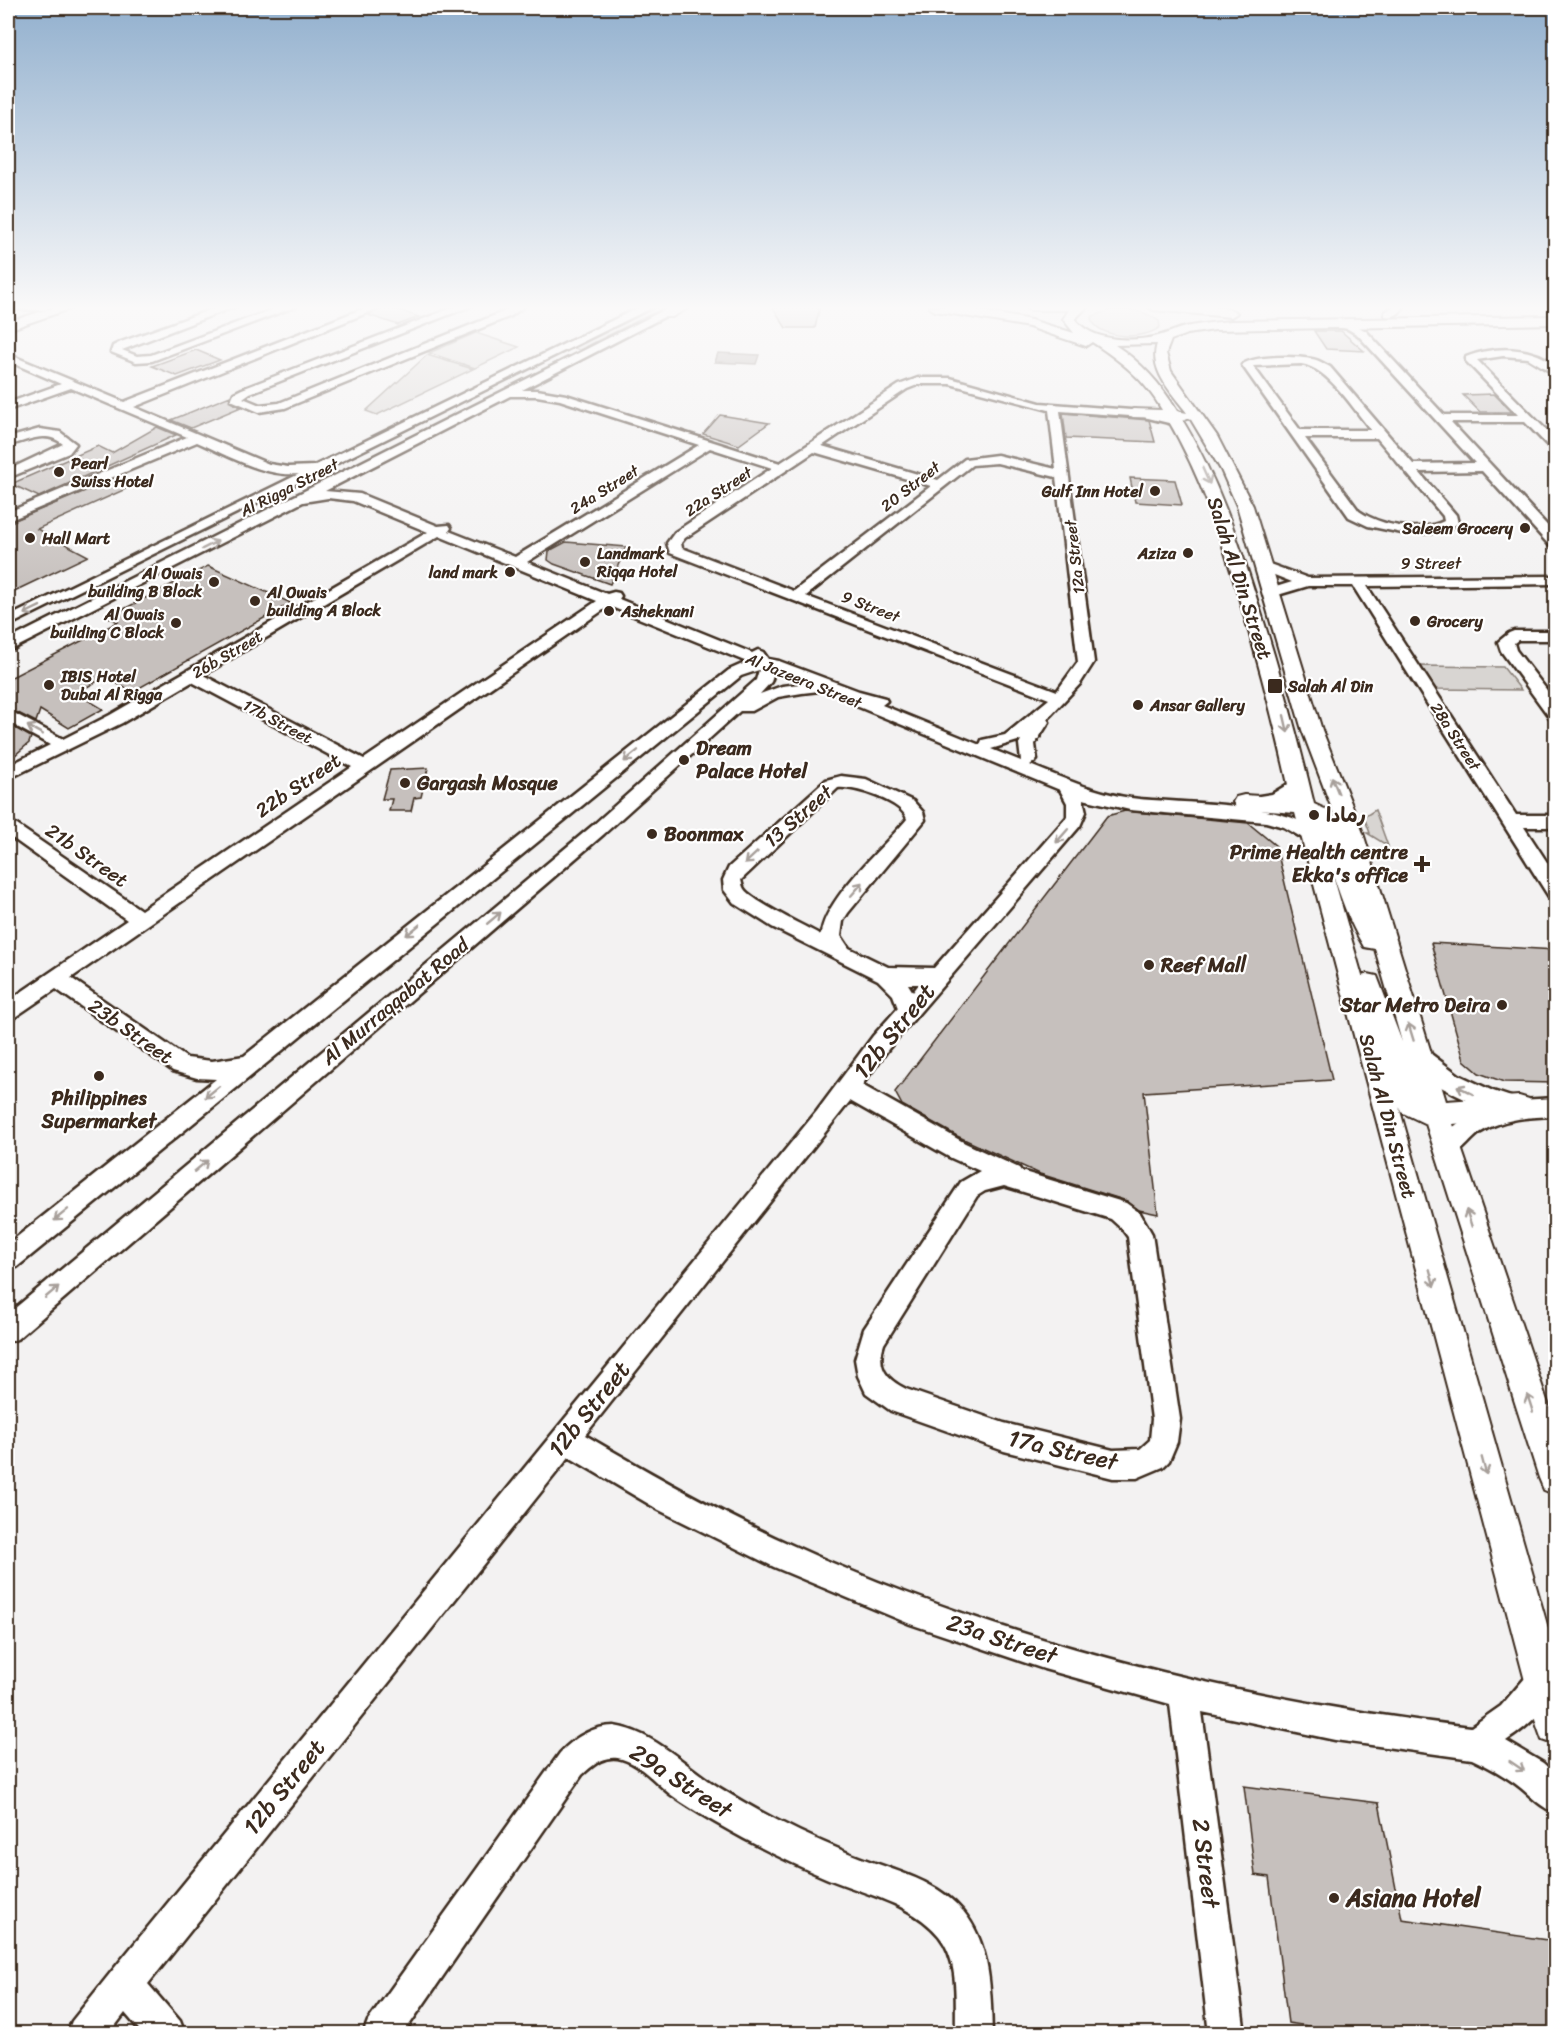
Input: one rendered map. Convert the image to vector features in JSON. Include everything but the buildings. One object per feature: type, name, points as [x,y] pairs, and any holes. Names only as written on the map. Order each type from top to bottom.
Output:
[{"type":"main road","name":"Salah Al Din Street","points":[[1165,401],[1201,465],[1225,524],[1282,710],[1311,837],[1556,1726]]},
{"type":"main road","name":"Salah Al Din Street","points":[[1186,401],[1225,464],[1245,506],[1312,730],[1349,824],[1447,1149],[1556,1478]]},
{"type":"main road","points":[[1133,413],[1172,413],[1188,420],[1212,455],[1225,464]]},
{"type":"main road","points":[[1244,802],[1304,807],[1320,814],[1326,820],[1358,915],[1372,940],[1391,965]]},
{"type":"main road","points":[[1335,920],[1358,954],[1411,1104],[1419,1111],[1437,1114],[1519,1107]]},
{"type":"street","points":[[113,401],[266,467],[300,471],[322,466]]},
{"type":"street","points":[[125,406],[137,401]]},
{"type":"street","points":[[240,401],[259,409],[276,408],[293,401]]},
{"type":"street","name":"Al Rigga Street","points":[[8,622],[457,401]]},
{"type":"street","name":"Al Rigga Street","points":[[8,646],[494,401]]},
{"type":"street","points":[[575,401],[784,468]]},
{"type":"street","name":"22a Street","points":[[673,547],[680,536],[882,401]]},
{"type":"street","name":"22a Street","points":[[1022,401],[1039,406],[1133,413]]},
{"type":"street","points":[[1272,401],[1354,514],[1362,520],[1376,526],[1392,528],[1448,526],[1451,523],[1449,515],[1353,401]]},
{"type":"street","points":[[1426,401],[1556,544]]},
{"type":"street","points":[[1511,401],[1556,447]]},
{"type":"street","name":"12a Street","points":[[988,744],[1011,739],[1059,697],[1084,669],[1086,654],[1054,407]]},
{"type":"street","points":[[1441,419],[1527,418]]},
{"type":"street","points":[[1539,430],[1556,430]]},
{"type":"street","points":[[8,442],[43,432],[52,434],[70,444],[65,450],[8,474]]},
{"type":"street","points":[[1296,434],[1380,434]]},
{"type":"street","points":[[8,517],[198,437]]},
{"type":"street","name":"24a Street","points":[[519,561],[709,444]]},
{"type":"street","points":[[815,448],[938,484]]},
{"type":"street","name":"20 Street","points":[[796,597],[963,465],[987,458],[1007,460],[1064,475]]},
{"type":"street","points":[[266,467],[277,481],[272,492]]},
{"type":"street","points":[[1409,468],[1485,467]]},
{"type":"street","name":"Al Jazeera Street","points":[[348,476],[345,486],[349,490],[441,530]]},
{"type":"street","name":"Al Jazeera Street","points":[[304,498],[328,494],[350,496],[441,530],[779,666],[854,695],[879,701],[1083,781],[1122,792],[1244,802],[1287,795],[1298,784]]},
{"type":"street","name":"26b Street","points":[[8,773],[100,728],[441,530]]},
{"type":"street","name":"9 Street","points":[[673,547],[685,555],[1059,697]]},
{"type":"street","points":[[87,607],[72,609],[66,603],[72,596],[133,566],[148,553]]},
{"type":"street","name":"9 Street","points":[[1264,566],[1307,582]]},
{"type":"street","name":"9 Street","points":[[1272,593],[1307,582],[1556,580]]},
{"type":"street","name":"28a Street","points":[[1357,581],[1556,892]]},
{"type":"street","name":"Al Jazeera Street","points":[[611,598],[713,643],[759,657],[822,687],[1096,797],[1130,804],[1267,816],[1290,824],[1311,837]]},
{"type":"street","name":"22b Street","points":[[8,1011],[611,598]]},
{"type":"street","points":[[1556,635],[1514,636],[1509,638],[1506,646],[1556,714]]},
{"type":"street","points":[[683,715],[688,704],[725,670],[728,663],[726,655],[713,643]]},
{"type":"street","points":[[8,1258],[735,673],[759,657]]},
{"type":"street","name":"Al Murraqqabat Road","points":[[8,1330],[598,830],[763,682],[767,674],[759,657]]},
{"type":"street","name":"17b Street","points":[[191,675],[365,767]]},
{"type":"street","points":[[706,733],[720,728],[764,697],[791,688],[822,687]]},
{"type":"street","name":"12a Street","points":[[1029,760],[1028,744],[1059,697]]},
{"type":"street","points":[[598,830],[642,783],[727,710],[729,702],[712,698],[663,731]]},
{"type":"street","points":[[8,715],[63,746]]},
{"type":"street","name":"13 Street","points":[[779,922],[810,924],[836,912],[915,820],[912,808],[851,781],[841,782],[825,789],[736,872],[732,880],[733,890],[741,898],[779,922],[885,975],[902,991],[909,1010]]},
{"type":"street","name":"12b Street","points":[[85,2034],[847,1088],[881,1042],[1074,822],[1078,808],[1076,800],[1066,786]]},
{"type":"street","points":[[1510,821],[1556,821]]},
{"type":"street","name":"21b Street","points":[[8,827],[141,920]]},
{"type":"street","points":[[836,912],[831,932],[833,943],[844,956]]},
{"type":"street","name":"13 Street","points":[[885,975],[913,977],[940,975]]},
{"type":"street","name":"23b Street","points":[[56,978],[181,1065],[195,1070],[212,1071],[248,1064]]},
{"type":"street","points":[[1419,1058],[1455,1084],[1475,1095],[1519,1107],[1556,1107]]},
{"type":"street","name":"17a Street","points":[[847,1088],[957,1150],[1018,1179]]},
{"type":"street","points":[[1447,1149],[1457,1137],[1484,1118],[1519,1107]]},
{"type":"street","points":[[957,1150],[968,1168],[969,1189]]},
{"type":"street","name":"17a Street","points":[[1004,1176],[1018,1179],[1118,1211],[1131,1221],[1140,1234],[1167,1437],[1160,1452],[1148,1462],[1131,1467],[1113,1464],[1004,1437],[901,1401],[886,1394],[874,1383],[868,1368],[867,1352],[873,1338],[969,1189],[991,1178],[1004,1176]]},
{"type":"street","name":"23a Street","points":[[565,1439],[669,1500],[774,1552],[909,1609],[1044,1654],[1184,1692],[1335,1724],[1473,1743],[1502,1756],[1531,1775],[1556,1797]]},
{"type":"street","points":[[1473,1743],[1514,1718],[1530,1701],[1543,1681]]},
{"type":"street","name":"2 Street","points":[[1184,1692],[1227,2034]]},
{"type":"street","name":"29a Street","points":[[381,2034],[571,1764],[582,1752],[597,1744],[611,1741],[626,1744],[740,1819],[796,1848],[855,1874],[916,1895],[936,1908],[953,1927],[966,1953],[973,1982],[974,2034]]},
{"type":"street","points":[[125,1984],[167,2034]]},
{"type":"shaded area","points":[[377,401],[406,401],[377,415],[366,411]]},
{"type":"shaded area","points":[[1420,666],[1503,667],[1521,690],[1434,689]]},
{"type":"shaded area","points":[[1375,810],[1388,846],[1367,833],[1370,833],[1364,817]]},
{"type":"place","name":"Pearl Swiss Hotel","points":[[59,472]]},
{"type":"place","name":"Gulf Inn Hotel","points":[[1155,491]]},
{"type":"place","name":"Saleem Grocery","points":[[1525,528]]},
{"type":"place","name":"Hall Mart","points":[[30,538]]},
{"type":"place","name":"Aziza","points":[[1188,553]]},
{"type":"place","name":"Landmark Riqqa Hotel","points":[[585,562]]},
{"type":"place","name":"land mark","points":[[510,572]]},
{"type":"place","name":"Al Owais building B Block","points":[[214,582]]},
{"type":"place","name":"Al Owais building A Block","points":[[255,601]]},
{"type":"place","name":"Asheknani","points":[[609,611]]},
{"type":"place","name":"Grocery","points":[[1415,621]]},
{"type":"place","name":"Al Owais building C Block","points":[[176,623]]},
{"type":"place","name":"IBIS Hotel Dubai Al Rigga","points":[[49,685]]},
{"type":"place","name":"Salah Al Din","points":[[1275,686]]},
{"type":"place","name":"Ansar Gallery","points":[[1138,705]]},
{"type":"place","name":"Dream Palace Hotel","points":[[684,760]]},
{"type":"place","name":"Gargash Mosque","points":[[405,783]]},
{"type":"place","name":"رمادا","points":[[1314,815]]},
{"type":"place","name":"Boonmax","points":[[652,834]]},
{"type":"place","name":"Prime Health centre Ekka's office","points":[[1422,864]]},
{"type":"place","name":"Reef Mall","points":[[1149,965]]},
{"type":"place","name":"Star Metro Deira","points":[[1502,1005]]},
{"type":"place","name":"Philippines Supermarket","points":[[99,1076]]},
{"type":"place","name":"Asiana Hotel","points":[[1334,1898]]}]
